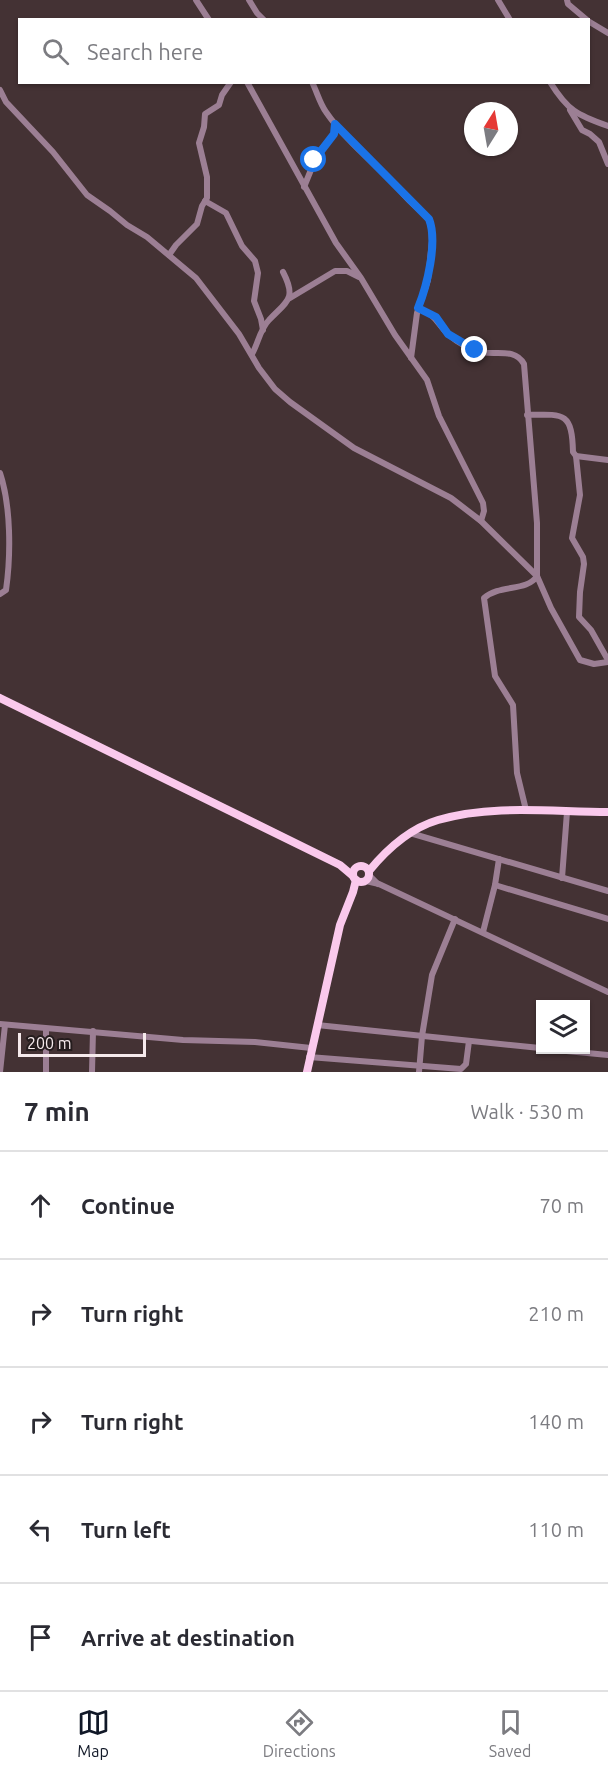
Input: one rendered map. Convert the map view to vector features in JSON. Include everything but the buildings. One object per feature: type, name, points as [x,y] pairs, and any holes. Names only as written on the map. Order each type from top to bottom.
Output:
[{"type":"main road","points":[[0,698],[362,875]]},
{"type":"main road","points":[[307,1072],[340,925],[362,875],[379,859],[410,833],[437,820],[471,813],[526,810],[608,812]]},
{"type":"street","points":[[196,0],[208,18]]},
{"type":"street","points":[[249,0],[262,18]]},
{"type":"street","points":[[498,0],[509,18]]},
{"type":"street","points":[[567,0],[586,18]]},
{"type":"street","points":[[590,21],[608,33]]},
{"type":"street","points":[[169,255],[181,239],[197,224],[205,201],[207,177],[199,142],[204,127],[204,118],[207,111],[219,105],[222,95],[230,84]]},
{"type":"street","points":[[248,84],[336,243],[427,380],[439,416],[483,502],[484,511],[481,521]]},
{"type":"street","points":[[313,84],[325,112],[335,124],[394,182],[405,197],[431,223],[433,237],[428,280],[418,308],[411,358]]},
{"type":"street","points":[[551,84],[582,130],[599,142],[608,164]]},
{"type":"street","points":[[0,90],[6,102],[53,152],[87,195],[127,225],[139,231],[196,278],[275,389],[354,447],[441,491],[481,521],[537,576],[580,660],[594,664],[608,661],[591,630],[579,616],[584,564],[583,557],[572,538],[580,495],[572,430],[566,419],[553,414],[527,415]]},
{"type":"street","points":[[568,107],[589,120],[608,126]]},
{"type":"street","points":[[304,186],[317,155],[334,134],[335,124]]},
{"type":"street","points":[[205,201],[226,213],[242,246],[255,261],[258,273],[254,301],[263,330]]},
{"type":"street","points":[[252,354],[269,320],[290,298],[335,271],[346,272],[361,278]]},
{"type":"street","points":[[283,272],[291,293],[290,298]]},
{"type":"street","points":[[418,308],[436,317],[448,334],[478,352],[508,353],[520,358],[524,364],[537,524],[537,576],[529,584],[508,587],[484,597],[495,676],[513,705],[518,773],[526,810]]},
{"type":"street","points":[[576,456],[608,460]]},
{"type":"street","points":[[0,472],[6,498],[8,549],[6,590],[0,594]]},
{"type":"street","points":[[562,878],[567,812]]},
{"type":"street","points":[[410,833],[608,891]]},
{"type":"street","points":[[483,932],[499,859]]},
{"type":"street","points":[[362,875],[608,992]]},
{"type":"street","points":[[495,885],[608,919]]},
{"type":"street","points":[[419,1069],[432,975],[455,919]]},
{"type":"street","points":[[0,1072],[3,1025],[183,1040],[255,1042],[311,1048]]},
{"type":"street","points":[[317,1025],[536,1048]]},
{"type":"street","points":[[46,1029],[46,1072]]},
{"type":"street","points":[[92,1072],[93,1031]]},
{"type":"street","points":[[309,1057],[419,1069],[461,1069],[465,1067],[469,1041]]},
{"type":"street","points":[[590,1053],[608,1055]]},
{"type":"route","points":[[314,160],[334,134],[335,124],[429,219],[433,237],[431,259],[428,280],[418,308],[436,317],[448,334],[475,350]]}]
